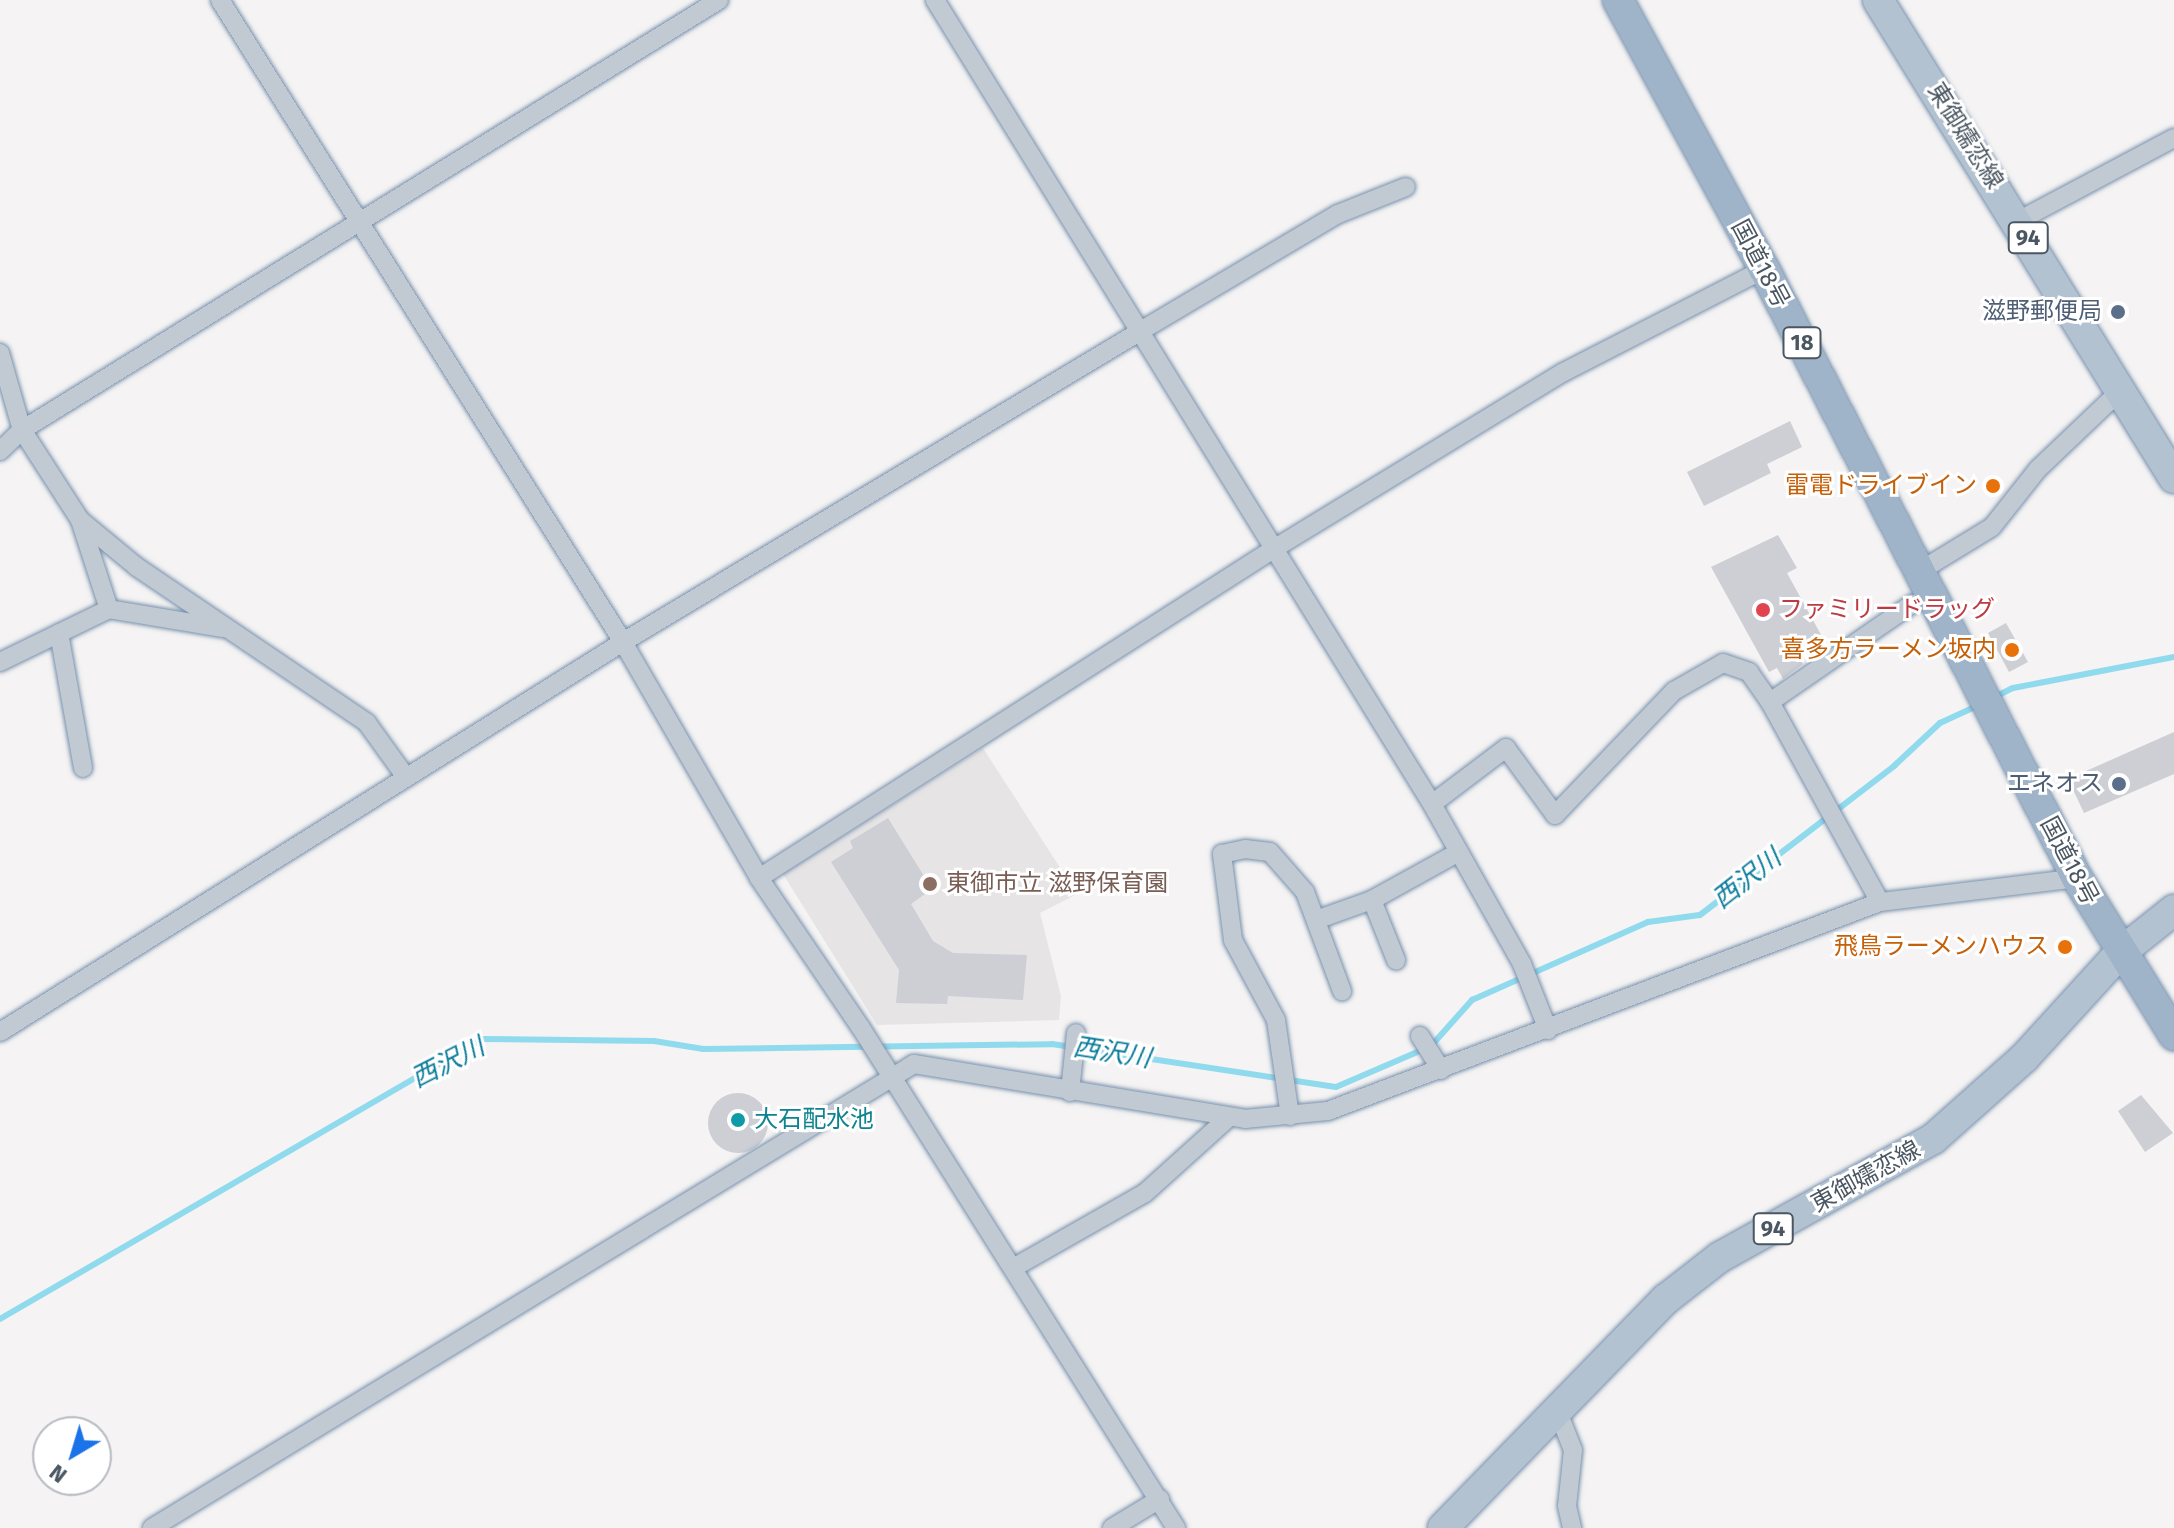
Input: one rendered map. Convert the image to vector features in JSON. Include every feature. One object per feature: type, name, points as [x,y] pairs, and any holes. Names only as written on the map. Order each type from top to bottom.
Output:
[{"type":"highway","name":"国道18号","points":[[1618,0],[1764,269],[2077,878],[2120,953],[2174,1035]]},
{"type":"main road","name":"東御嬬恋線","points":[[1878,0],[2018,221],[2174,478]]},
{"type":"main road","name":"東御嬬恋線","points":[[1443,1528],[1558,1412],[1643,1319],[1689,1280],[1933,1139],[2024,1058],[2120,953],[2174,910]]},
{"type":"street","points":[[220,0],[623,642],[759,878],[861,1028],[1176,1528]]},
{"type":"street","points":[[0,451],[22,430],[719,0]]},
{"type":"street","points":[[935,0],[1272,550],[1432,804],[1523,966],[1548,1030]]},
{"type":"street","points":[[2018,221],[2174,138]]},
{"type":"street","points":[[0,1032],[623,642],[1338,214],[1406,187]]},
{"type":"street","points":[[759,878],[1272,550],[1562,373],[1764,269]]},
{"type":"street","points":[[0,353],[22,430],[80,520],[109,609]]},
{"type":"street","points":[[1920,571],[1992,527],[2038,469],[2121,390]]},
{"type":"street","points":[[80,520],[225,628],[367,723],[406,777]]},
{"type":"street","points":[[1770,702],[1912,604]]},
{"type":"street","points":[[2,655],[109,609],[225,628]]},
{"type":"street","points":[[59,633],[83,768]]},
{"type":"street","points":[[1432,804],[1506,748],[1555,815],[1674,691],[1723,663],[1749,672],[1770,702],[1880,902]]},
{"type":"street","points":[[1290,1116],[1276,1020],[1233,940],[1222,854],[1245,849],[1270,852],[1305,892],[1342,991]]},
{"type":"street","points":[[1316,920],[1372,900],[1459,852]]},
{"type":"street","points":[[152,1528],[886,1068],[914,1064],[1229,1117],[1290,1116],[1328,1111],[1438,1064],[1548,1030],[1880,902],[2077,878]]},
{"type":"street","points":[[1372,900],[1396,960]]},
{"type":"street","points":[[1070,1092],[1076,1033]]},
{"type":"street","points":[[1420,1036],[1438,1064]]},
{"type":"street","points":[[1013,1268],[1145,1193],[1229,1117]]},
{"type":"street","points":[[1558,1412],[1573,1450],[1567,1506],[1572,1528]]},
{"type":"street","points":[[1112,1528],[1160,1499]]},
{"type":"shaded area","name":"東御市立 滋野保育園","points":[[983,748],[1077,894],[1040,913],[1061,996],[1059,1020],[877,1025],[783,874]]},
{"type":"building","points":[[1790,421],[1802,447],[1767,464],[1771,473],[1704,506],[1687,472]]},
{"type":"building","points":[[1778,535],[1797,568],[1787,573],[1825,642],[1799,656],[1803,664],[1783,679],[1777,668],[1769,672],[1711,567]]},
{"type":"building","points":[[2006,623],[2028,662],[2009,672],[1988,633]]},
{"type":"building","points":[[2174,732],[2174,774],[2084,813],[2068,779]]},
{"type":"building","points":[[888,818],[932,889],[911,904],[933,941],[953,953],[1027,955],[1023,1000],[948,996],[947,1004],[896,1003],[899,970],[831,862],[853,848],[850,841]]},
{"type":"building","name":"大石配水池","points":[[738,1093],[750,1095],[759,1102],[766,1111],[766,1135],[759,1144],[750,1151],[738,1153],[726,1151],[717,1144],[710,1135],[708,1123],[710,1111],[717,1102],[726,1095]]},
{"type":"building","points":[[2141,1095],[2173,1133],[2145,1152],[2118,1111]]},
{"type":"waterway","name":"西沢川","points":[[1993,698],[2013,688],[2174,657]]},
{"type":"waterway","name":"西沢川","points":[[0,1319],[482,1039],[654,1041],[703,1049],[1052,1044],[1336,1087],[1431,1046],[1472,1000],[1648,922],[1700,915],[1894,766],[1940,723],[1979,705]]},
{"type":"place","name":"滋野郵便局","points":[[2118,312]]},
{"type":"place","name":"雷電ドライブイン","points":[[1993,486]]},
{"type":"place","name":"ファミリードラッグ","points":[[1763,610]]},
{"type":"place","name":"喜多方ラーメン坂内","points":[[2012,650]]},
{"type":"place","name":"エネオス","points":[[2119,784]]},
{"type":"place","name":"東御市立 滋野保育園","points":[[930,884]]},
{"type":"place","name":"飛鳥ラーメンハウス","points":[[2065,947]]},
{"type":"place","name":"大石配水池","points":[[738,1120]]}]
